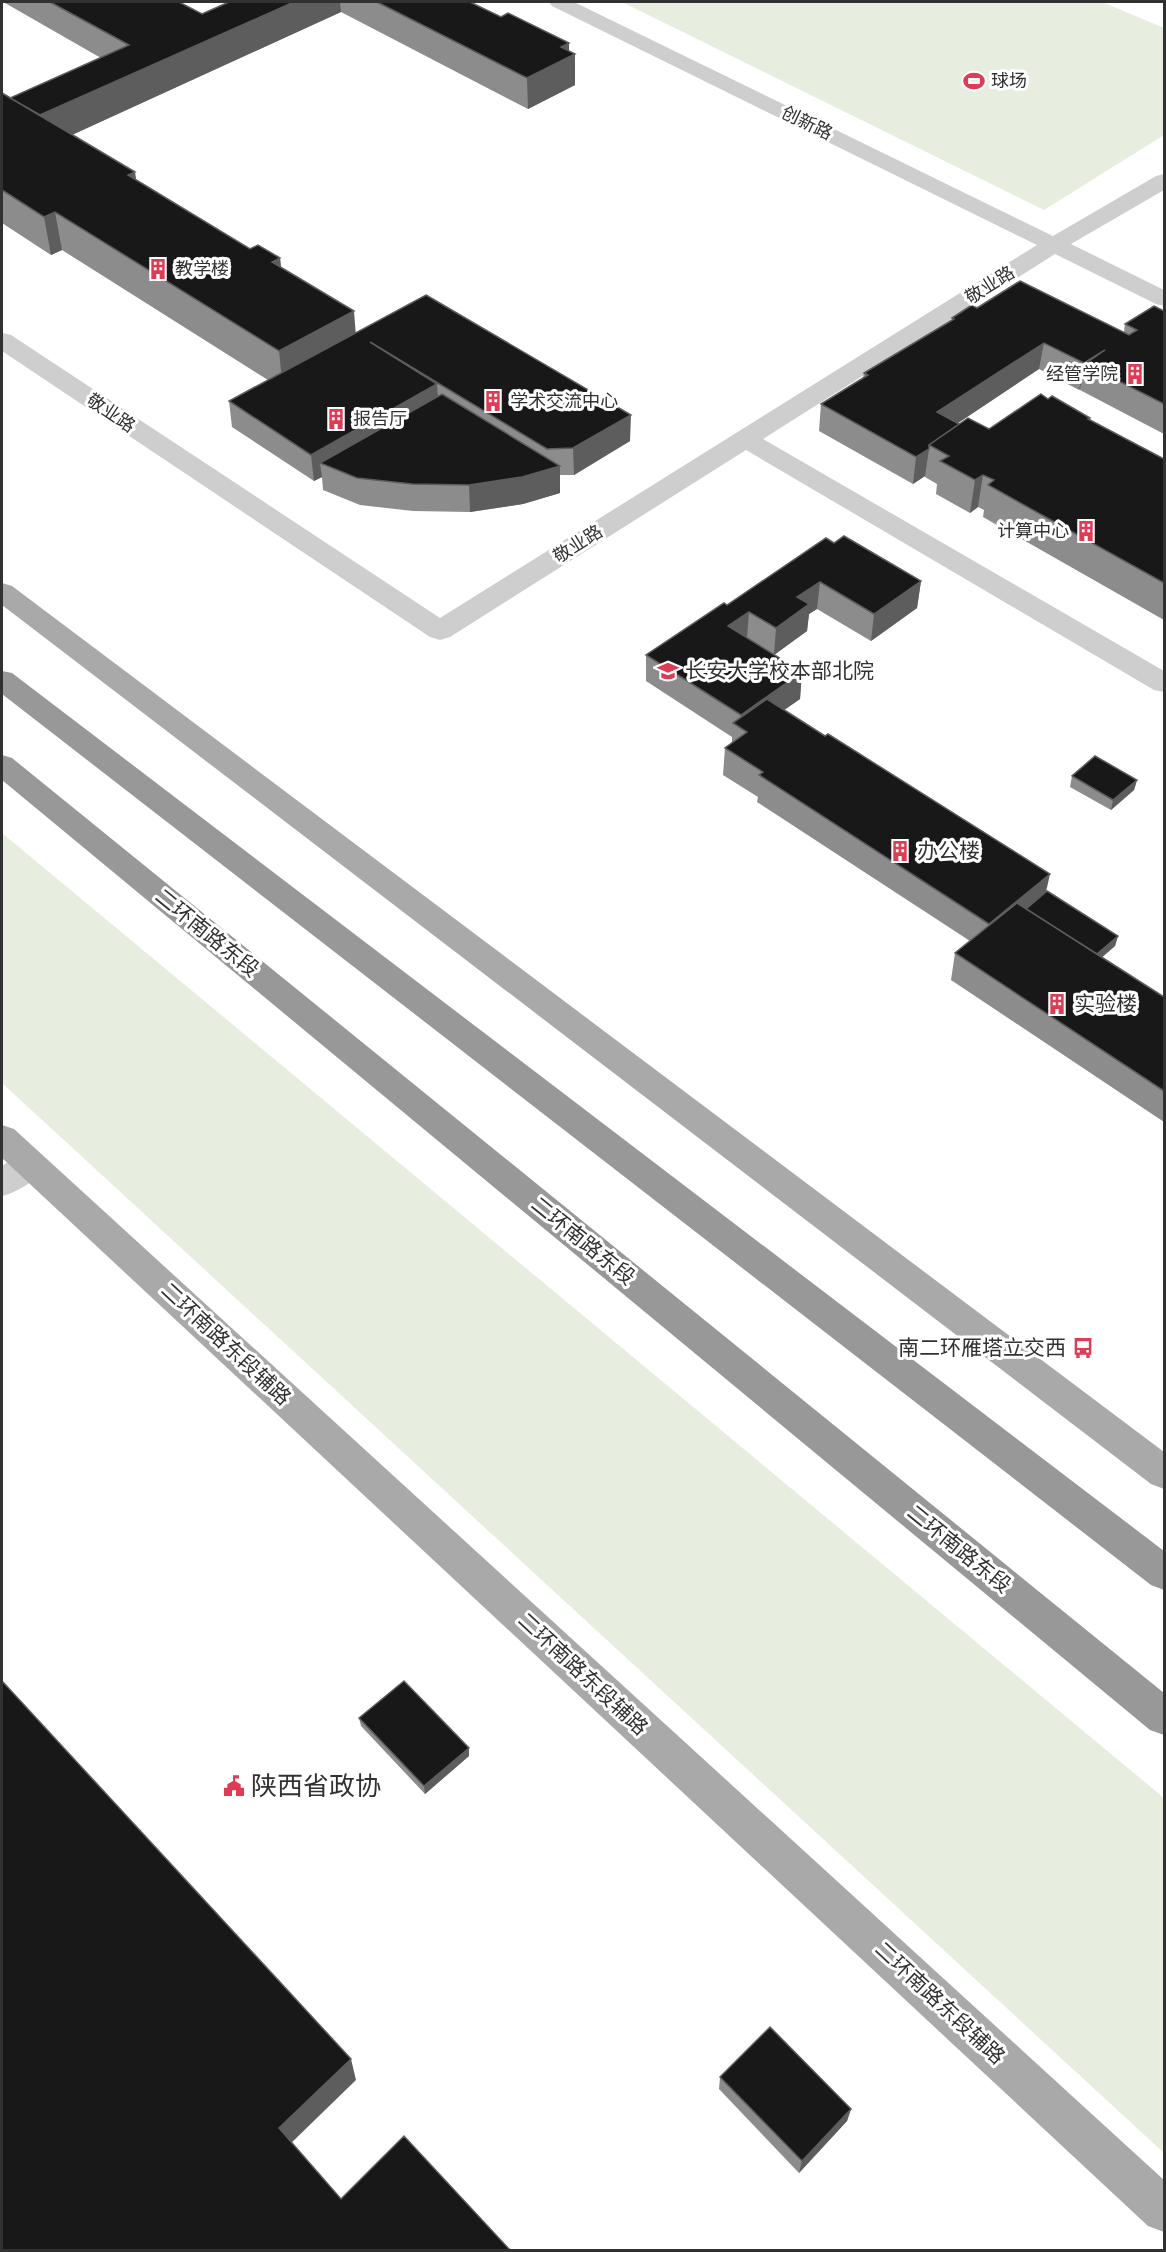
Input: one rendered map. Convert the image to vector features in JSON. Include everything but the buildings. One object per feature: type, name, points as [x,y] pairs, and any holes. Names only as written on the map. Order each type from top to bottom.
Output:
[{"type":"highway","points":[[2,680],[1164,1573]]},
{"type":"highway","name":"二环南路东段","points":[[2,765],[1164,1717]]},
{"type":"main road","points":[[2,592],[1164,1473]]},
{"type":"main road","name":"二环南路东段辅路","points":[[2,1138],[16,1174],[1164,2210]]},
{"type":"street","name":"创新路","points":[[560,2],[1164,299]]},
{"type":"street","name":"敬业路","points":[[2,340],[440,631],[1055,244],[1164,181]]},
{"type":"street","points":[[745,439],[1164,683]]},
{"type":"shaded area","name":"球场","points":[[622,2],[1102,2],[1164,28],[1164,135],[1044,210]]},
{"type":"shaded area","points":[[2,833],[1164,1798],[1164,2153],[2,1083]]},
{"type":"place","name":"球场","points":[[974,81]]},
{"type":"place","name":"教学楼","points":[[158,269]]},
{"type":"place","name":"经管学院","points":[[1135,374]]},
{"type":"place","name":"学术交流中心","points":[[493,401]]},
{"type":"place","name":"报告厅","points":[[336,419]]},
{"type":"place","name":"计算中心","points":[[1086,531]]},
{"type":"place","name":"长安大学校本部北院","points":[[668,671]]},
{"type":"place","name":"办公楼","points":[[900,851]]},
{"type":"place","name":"实验楼","points":[[1057,1004]]},
{"type":"place","name":"南二环雁塔立交西","points":[[1083,1348]]},
{"type":"place","name":"陕西省政协","points":[[234,1786]]}]
